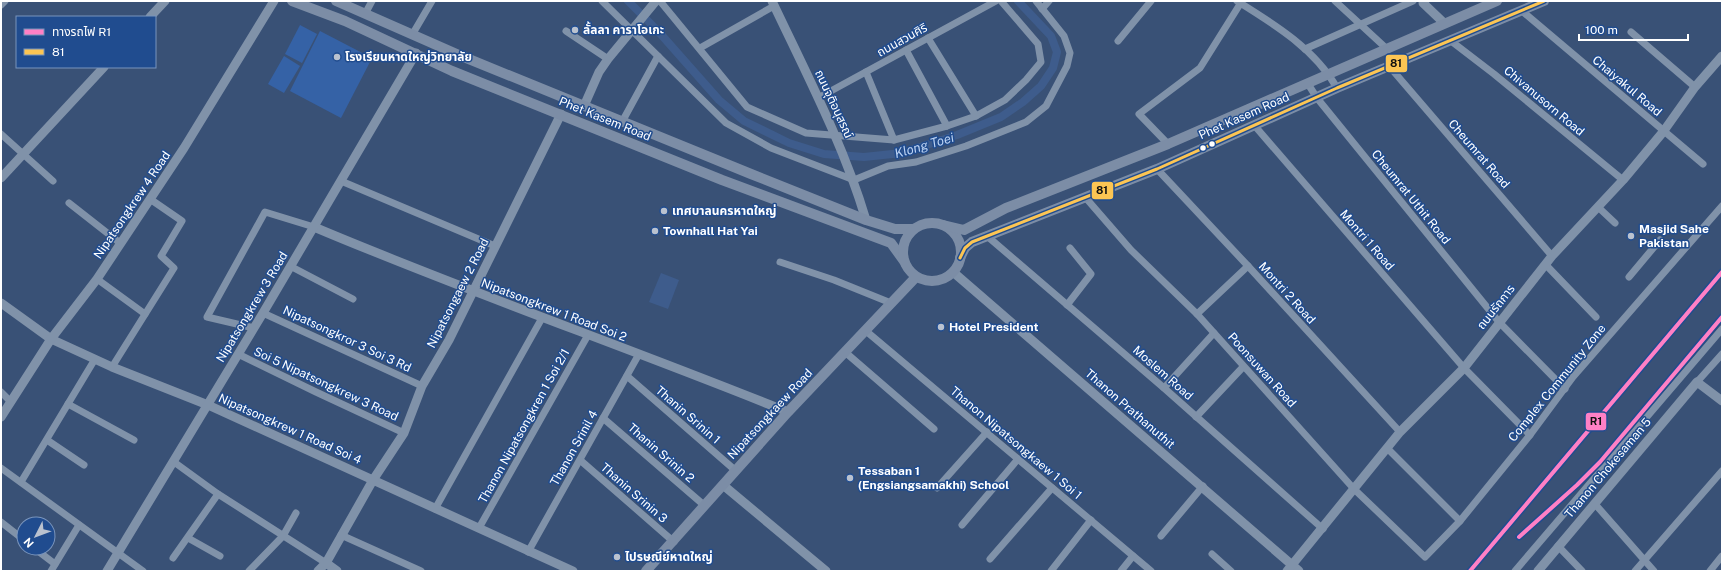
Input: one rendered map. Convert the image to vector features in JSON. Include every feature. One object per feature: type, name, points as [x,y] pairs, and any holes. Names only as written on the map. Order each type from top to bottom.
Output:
[{"type":"main road","name":"Phet Kasem Road","points":[[292,1],[345,21],[452,71],[722,180],[890,243],[904,261]]},
{"type":"main road","name":"Phet Kasem Road","points":[[336,1],[459,56],[866,220],[895,229],[912,229]]},
{"type":"main road","name":"Phet Kasem Road","points":[[943,225],[964,230],[1006,208],[1168,144],[1497,1]]},
{"type":"main road","name":"Phet Kasem Road","points":[[960,258],[965,248],[972,242],[1157,170],[1337,88],[1544,1]]},
{"type":"main road","points":[[452,71],[459,56]]},
{"type":"main road","points":[[722,180],[728,164]]},
{"type":"main road","points":[[927,222],[943,225],[952,230],[958,238],[961,248],[960,258],[953,272],[946,278],[933,281],[916,277],[904,261],[903,244],[912,229],[927,222]]},
{"type":"main road","name":"Nipatsongkaew Road","points":[[646,571],[674,542],[788,412],[916,277]]},
{"type":"street","points":[[1,5],[5,1]]},
{"type":"street","points":[[151,16],[165,1]]},
{"type":"street","name":"Nipatsongkrew 4 Road","points":[[1,417],[51,340],[97,279],[184,148],[274,1]]},
{"type":"street","points":[[365,14],[372,1]]},
{"type":"street","points":[[412,36],[432,1]]},
{"type":"street","points":[[602,1],[726,123],[771,148],[854,180],[888,166],[916,162],[966,146],[1026,122],[1046,106],[1067,66],[1070,53],[1064,36],[1036,1]]},
{"type":"street","points":[[584,106],[599,72],[656,1]]},
{"type":"street","points":[[660,1],[747,107],[806,133],[894,140],[947,126],[976,116],[1005,100],[1026,80],[1041,62],[1038,44],[1001,1]]},
{"type":"street","name":"ถนนสวนศิริ","points":[[818,98],[996,1]]},
{"type":"street","points":[[1042,9],[1050,1]]},
{"type":"street","points":[[1118,41],[1151,1]]},
{"type":"street","points":[[1335,1],[1387,48]]},
{"type":"street","points":[[1305,49],[1413,1]]},
{"type":"street","points":[[1168,144],[1140,114],[1200,68],[1240,2],[1305,49],[1329,74],[1337,88]]},
{"type":"street","points":[[1423,2],[1444,23]]},
{"type":"street","points":[[700,48],[773,4]]},
{"type":"street","name":"ถนนจุติอนุสรณ์","points":[[773,4],[836,136],[854,180],[866,220]]},
{"type":"street","name":"Chaiyakul Road","points":[[1522,11],[1663,132],[1703,164]]},
{"type":"street","points":[[566,30],[608,59]]},
{"type":"street","points":[[1631,32],[1695,87]]},
{"type":"street","points":[[928,38],[976,116]]},
{"type":"street","name":"Chivanusorn Road","points":[[1451,41],[1494,74],[1622,180]]},
{"type":"street","points":[[906,50],[947,126]]},
{"type":"street","name":"Nipatsongkrew 3 Road","points":[[107,571],[263,313],[416,53]]},
{"type":"street","points":[[622,122],[658,56]]},
{"type":"street","name":"ถนนรัถการ","points":[[1293,569],[1400,432],[1464,368],[1552,256],[1598,207],[1663,132],[1695,87],[1722,56]]},
{"type":"street","name":"Cheumrat Road","points":[[1389,66],[1552,256]]},
{"type":"street","points":[[1,178],[103,68]]},
{"type":"street","points":[[866,72],[894,140]]},
{"type":"street","name":"Cheumrat Uthit Road","points":[[1308,84],[1317,98],[1499,322],[1565,389]]},
{"type":"street","name":"Nipatsongaew 2 Road","points":[[318,571],[326,563],[373,480],[404,432],[422,386],[448,340],[560,114]]},
{"type":"street","name":"Montri 1 Road","points":[[1254,126],[1464,368],[1530,435]]},
{"type":"street","points":[[1,134],[53,181]]},
{"type":"street","name":"Montri 2 Road","points":[[1157,170],[1248,266],[1400,432]]},
{"type":"street","points":[[341,181],[495,246]]},
{"type":"street","name":"Poonsuwan Road","points":[[1085,197],[1131,250],[1197,314],[1354,489],[1425,556]]},
{"type":"street","points":[[112,367],[174,268],[161,256],[182,221],[150,199]]},
{"type":"street","points":[[70,203],[120,243]]},
{"type":"street","name":"Complex Community Zone","points":[[1425,556],[1460,520],[1530,435],[1573,376],[1722,206]]},
{"type":"street","points":[[1598,207],[1615,223]]},
{"type":"street","points":[[254,328],[207,316],[265,212],[314,227]]},
{"type":"street","name":"Nipatsongkrew 1 Road Soi 2","points":[[314,227],[472,292],[639,354],[788,412]]},
{"type":"street","name":"Moslem Road","points":[[987,236],[1164,388],[1323,529]]},
{"type":"street","points":[[1629,277],[1660,240]]},
{"type":"street","points":[[1067,306],[1091,274],[1070,248]]},
{"type":"street","points":[[780,262],[834,280],[891,303]]},
{"type":"street","points":[[1546,264],[1596,317]]},
{"type":"street","points":[[290,266],[353,298]]},
{"type":"street","points":[[1197,314],[1248,266]]},
{"type":"street","name":"Thanon Prathanuthit","points":[[953,272],[1203,486],[1293,569]]},
{"type":"street","points":[[97,279],[145,314]]},
{"type":"street","name":"Nipatsongkrew 1 Road Soi 4","points":[[1,303],[51,340],[112,367],[208,405],[479,528],[528,552],[573,571]]},
{"type":"street","name":"Nipatsongkror 3 Soi 3 Rd","points":[[263,313],[422,386]]},
{"type":"street","points":[[435,509],[542,318]]},
{"type":"street","points":[[1514,571],[1722,328]]},
{"type":"street","name":"Thanon Nipatsongkaew 1 Soi 1","points":[[866,331],[1152,571]]},
{"type":"street","points":[[1164,388],[1214,333]]},
{"type":"street","name":"Thanon Nipatsongkren 1 Soi 2/1","points":[[479,528],[588,335]]},
{"type":"street","points":[[845,352],[934,429]]},
{"type":"street","name":"Soi 5 Nipatsongkrew 3 Road","points":[[238,354],[316,392],[404,432]]},
{"type":"street","name":"Thanon Srinil 4","points":[[528,552],[639,354]]},
{"type":"street","points":[[1722,354],[1697,382],[1722,401]]},
{"type":"street","points":[[20,482],[95,359]]},
{"type":"street","points":[[1196,417],[1243,367]]},
{"type":"street","name":"Thanin Srinin 1","points":[[626,376],[736,470]]},
{"type":"street","name":"Thanon Chokesaman 5","points":[[1538,571],[1697,382]]},
{"type":"street","points":[[1,392],[11,402]]},
{"type":"street","points":[[68,404],[134,440]]},
{"type":"street","name":"Thanin Srinin 2","points":[[603,418],[705,506]]},
{"type":"street","points":[[937,488],[987,432]]},
{"type":"street","points":[[47,440],[84,465]]},
{"type":"street","points":[[1388,449],[1460,520]]},
{"type":"street","points":[[962,525],[1018,459]]},
{"type":"street","name":"Thanin Srinin 3","points":[[580,460],[674,542]]},
{"type":"street","points":[[174,462],[218,494],[337,571]]},
{"type":"street","points":[[1,468],[143,571]]},
{"type":"street","points":[[1635,571],[1722,471]]},
{"type":"street","points":[[723,485],[826,571]]},
{"type":"street","points":[[1161,536],[1203,486]]},
{"type":"street","points":[[990,559],[1052,488]]},
{"type":"street","points":[[173,558],[218,494]]},
{"type":"street","points":[[1595,504],[1654,571]]},
{"type":"street","points":[[249,571],[283,536],[296,512]]},
{"type":"street","points":[[1051,571],[1091,520]]},
{"type":"street","points":[[1,522],[16,534]]},
{"type":"street","points":[[42,556],[53,568],[79,525]]},
{"type":"street","points":[[341,535],[421,571]]},
{"type":"street","points":[[188,538],[220,556]]},
{"type":"street","points":[[1558,546],[1582,571]]},
{"type":"street","points":[[1212,554],[1231,571]]},
{"type":"street","points":[[1121,571],[1133,556]]},
{"type":"street","points":[[1714,569],[1722,556]]},
{"type":"shaded area","points":[[300,25],[317,34],[302,63],[285,54]]},
{"type":"shaded area","points":[[320,31],[372,58],[341,118],[290,91]]},
{"type":"shaded area","points":[[284,56],[300,66],[284,93],[268,84]]},
{"type":"shaded area","points":[[661,273],[679,280],[668,309],[649,302]]},
{"type":"waterway","name":"Klong Toei","points":[[628,1],[658,31],[719,100],[744,121],[789,143],[824,154],[864,157],[902,153],[957,135],[1001,117],[1023,102],[1041,86],[1053,68],[1057,52],[1051,36],[1018,1]]},
{"type":"rail line","name":"R1","points":[[1470,571],[1722,272]]},
{"type":"rail line","name":"R1","points":[[1519,537],[1577,485],[1600,462],[1722,317]]},
{"type":"transit line","name":"81","points":[[960,258],[965,248],[972,242],[1157,169],[1337,88],[1544,1]]},
{"type":"place","name":"ลั้ลลา คาราโอเกะ","points":[[575,30]]},
{"type":"place","name":"โรงเรียนหาดใหญ่วิทยาลัย","points":[[337,57]]},
{"type":"place","name":"เทศบาลนครหาดใหญ่","points":[[664,211]]},
{"type":"place","name":"Townhall Hat Yai","points":[[655,231]]},
{"type":"place","name":"Masjid Sahe Pakistan","points":[[1631,236]]},
{"type":"place","name":"Hotel President","points":[[941,327]]},
{"type":"place","name":"Tessaban 1 (Engsiangsamakhi) School","points":[[850,478]]},
{"type":"place","name":"ไปรษณีย์หาดใหญ่","points":[[617,557]]}]
